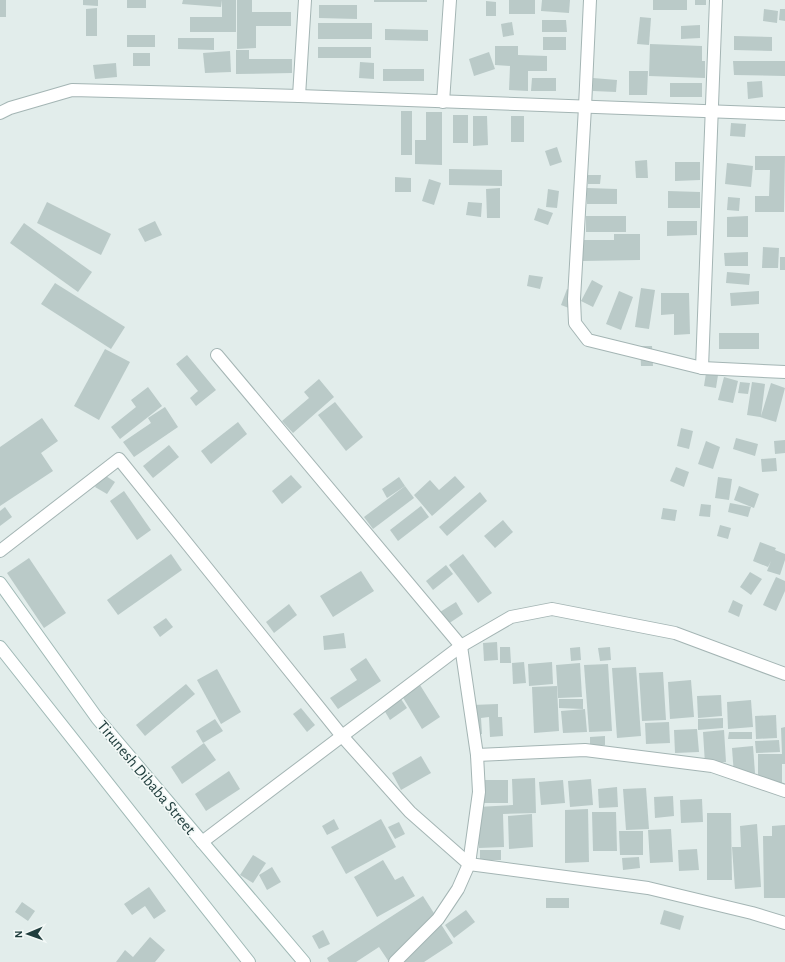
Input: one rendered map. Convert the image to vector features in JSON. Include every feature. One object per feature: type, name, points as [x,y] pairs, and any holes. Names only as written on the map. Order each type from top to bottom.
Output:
[{"type":"street","points":[[299,96],[306,0]]},
{"type":"street","points":[[443,102],[450,0]]},
{"type":"street","points":[[590,0],[574,299],[576,323],[588,340],[702,368],[785,372]]},
{"type":"street","points":[[702,368],[716,0]]},
{"type":"street","points":[[0,113],[10,108],[72,90],[299,96],[785,114]]},
{"type":"street","points":[[217,354],[461,646],[477,755],[480,792],[469,864],[458,889],[438,919],[395,962]]},
{"type":"street","points":[[0,551],[119,459],[342,736],[410,812],[469,864],[648,888],[752,913],[785,923]]},
{"type":"street","name":"Tirunesh Dibaba Street","points":[[0,583],[97,718],[304,962]]},
{"type":"street","points":[[202,842],[461,646],[510,617],[552,609],[675,633],[785,674]]},
{"type":"street","name":"Tirunesh Dibaba Street","points":[[0,647],[249,962]]},
{"type":"street","points":[[477,755],[584,750],[712,766],[785,791]]},
{"type":"building","points":[[0,0],[6,0],[6,17],[0,17]]},
{"type":"building","points":[[83,0],[98,0],[98,6],[83,5]]},
{"type":"building","points":[[127,0],[146,0],[146,8],[127,8]]},
{"type":"building","points":[[183,0],[222,0],[221,7],[182,4]]},
{"type":"building","points":[[222,0],[236,0],[236,32],[190,32],[190,17],[222,17]]},
{"type":"building","points":[[237,0],[252,0],[252,12],[291,12],[291,26],[256,26],[256,48],[237,49]]},
{"type":"building","points":[[374,0],[427,0],[427,2],[374,2]]},
{"type":"building","points":[[509,0],[535,0],[535,14],[509,14]]},
{"type":"building","points":[[542,0],[570,0],[569,13],[541,11]]},
{"type":"building","points":[[653,0],[687,0],[687,10],[653,10]]},
{"type":"building","points":[[695,0],[706,0],[706,5],[695,5]]},
{"type":"building","points":[[486,1],[496,2],[496,16],[486,16]]},
{"type":"building","points":[[319,5],[357,5],[357,19],[319,18]]},
{"type":"building","points":[[97,8],[97,36],[86,36],[86,9]]},
{"type":"building","points":[[764,9],[778,11],[777,23],[763,21]]},
{"type":"building","points":[[780,9],[785,9],[785,21],[779,20]]},
{"type":"building","points":[[640,17],[651,18],[649,45],[637,44]]},
{"type":"building","points":[[542,20],[566,20],[567,32],[542,32]]},
{"type":"building","points":[[512,22],[514,35],[503,37],[501,24]]},
{"type":"building","points":[[318,23],[372,23],[372,39],[318,39]]},
{"type":"building","points":[[700,25],[700,38],[681,39],[681,26]]},
{"type":"building","points":[[385,29],[428,30],[428,41],[385,40]]},
{"type":"building","points":[[127,35],[155,35],[155,47],[127,47]]},
{"type":"building","points":[[734,36],[772,37],[772,51],[734,50]]},
{"type":"building","points":[[543,37],[566,37],[566,50],[543,50]]},
{"type":"building","points":[[178,38],[214,38],[214,50],[178,49]]},
{"type":"building","points":[[650,44],[702,46],[702,61],[705,61],[705,78],[649,76]]},
{"type":"building","points":[[495,46],[518,46],[518,55],[547,56],[547,71],[528,71],[528,91],[509,90],[510,66],[495,65]]},
{"type":"building","points":[[318,47],[371,47],[371,58],[318,58]]},
{"type":"building","points":[[236,50],[249,50],[249,59],[292,59],[292,73],[236,74]]},
{"type":"building","points":[[230,51],[231,72],[205,73],[203,53]]},
{"type":"building","points":[[489,52],[495,69],[474,76],[469,59]]},
{"type":"building","points":[[133,53],[150,53],[150,66],[133,66]]},
{"type":"building","points":[[733,61],[785,61],[785,76],[734,75]]},
{"type":"building","points":[[360,62],[374,63],[374,79],[359,78]]},
{"type":"building","points":[[116,63],[117,77],[95,79],[93,65]]},
{"type":"building","points":[[383,69],[424,69],[424,81],[383,81]]},
{"type":"building","points":[[629,71],[648,71],[647,95],[629,95]]},
{"type":"building","points":[[532,78],[556,78],[556,91],[531,91]]},
{"type":"building","points":[[593,78],[617,80],[616,92],[593,91]]},
{"type":"building","points":[[762,81],[763,97],[748,99],[747,82]]},
{"type":"building","points":[[670,83],[702,83],[702,97],[670,97]]},
{"type":"building","points":[[401,111],[412,111],[412,155],[401,155]]},
{"type":"building","points":[[426,112],[442,112],[442,165],[415,164],[415,140],[426,140]]},
{"type":"building","points":[[453,115],[468,115],[468,143],[453,143]]},
{"type":"building","points":[[473,116],[487,116],[488,145],[473,146]]},
{"type":"building","points":[[511,116],[524,116],[524,142],[511,142]]},
{"type":"building","points":[[731,123],[746,124],[745,137],[730,136]]},
{"type":"building","points":[[557,147],[562,162],[550,166],[545,151]]},
{"type":"building","points":[[755,156],[785,156],[784,212],[755,212],[755,196],[769,196],[770,170],[755,170]]},
{"type":"building","points":[[647,160],[648,178],[636,178],[635,161]]},
{"type":"building","points":[[675,162],[700,162],[700,180],[675,181]]},
{"type":"building","points":[[727,163],[753,166],[751,187],[725,184]]},
{"type":"building","points":[[449,169],[502,170],[502,186],[449,185]]},
{"type":"building","points":[[588,175],[601,175],[600,184],[588,184]]},
{"type":"building","points":[[395,177],[411,178],[411,192],[395,192]]},
{"type":"building","points":[[429,179],[441,183],[434,205],[422,201]]},
{"type":"building","points":[[500,188],[500,218],[487,218],[486,189]]},
{"type":"building","points":[[587,188],[617,189],[617,204],[587,204]]},
{"type":"building","points":[[548,189],[559,191],[557,208],[546,207]]},
{"type":"building","points":[[668,191],[700,192],[700,208],[668,208]]},
{"type":"building","points":[[728,197],[740,198],[739,211],[727,210]]},
{"type":"building","points":[[47,202],[111,234],[101,255],[37,223]]},
{"type":"building","points":[[468,202],[482,203],[481,217],[466,215]]},
{"type":"building","points":[[538,208],[553,213],[548,225],[534,220]]},
{"type":"building","points":[[586,216],[626,216],[626,232],[586,232]]},
{"type":"building","points":[[748,216],[748,237],[727,237],[727,217]]},
{"type":"building","points":[[155,221],[162,235],[145,242],[138,229]]},
{"type":"building","points":[[667,221],[697,221],[697,235],[667,236]]},
{"type":"building","points":[[24,223],[92,272],[78,292],[10,243]]},
{"type":"building","points":[[614,234],[640,234],[640,260],[583,261],[583,240],[614,240]]},
{"type":"building","points":[[763,247],[779,248],[778,268],[762,268]]},
{"type":"building","points":[[748,252],[748,266],[725,266],[724,253]]},
{"type":"building","points":[[780,257],[785,257],[785,270],[780,270]]},
{"type":"building","points":[[727,272],[750,274],[749,285],[726,283]]},
{"type":"building","points":[[529,275],[543,277],[540,289],[527,286]]},
{"type":"building","points":[[592,280],[603,286],[593,307],[581,301]]},
{"type":"building","points":[[55,283],[125,327],[111,349],[41,304]]},
{"type":"building","points":[[641,288],[655,290],[649,329],[635,327]]},
{"type":"building","points":[[567,289],[580,295],[574,310],[561,305]]},
{"type":"building","points":[[619,291],[633,297],[621,330],[606,324]]},
{"type":"building","points":[[759,291],[759,304],[731,306],[730,293]]},
{"type":"building","points":[[661,293],[689,293],[690,334],[674,335],[674,314],[661,315]]},
{"type":"building","points":[[719,333],[759,333],[759,349],[719,349]]},
{"type":"building","points":[[640,346],[652,346],[653,366],[641,366]]},
{"type":"building","points":[[105,349],[130,362],[99,420],[74,406]]},
{"type":"building","points":[[187,355],[216,390],[196,406],[190,398],[198,391],[176,364]]},
{"type":"building","points":[[706,373],[718,375],[716,388],[704,386]]},
{"type":"building","points":[[724,377],[738,381],[733,403],[718,400]]},
{"type":"building","points":[[319,379],[334,397],[293,433],[282,421],[309,398],[304,392]]},
{"type":"building","points":[[740,382],[750,383],[748,394],[738,393]]},
{"type":"building","points":[[752,382],[765,384],[761,416],[771,383],[785,388],[776,422],[747,415]]},
{"type":"building","points":[[148,387],[162,406],[120,439],[111,427],[136,407],[131,400]]},
{"type":"building","points":[[335,402],[363,437],[346,451],[318,415]]},
{"type":"building","points":[[165,407],[178,427],[134,457],[123,442],[151,423],[148,418]]},
{"type":"building","points":[[42,418],[58,441],[41,453],[53,471],[0,506],[0,447]]},
{"type":"building","points":[[238,422],[247,434],[211,464],[201,451]]},
{"type":"building","points":[[681,428],[693,431],[689,449],[677,446]]},
{"type":"building","points":[[736,438],[758,444],[755,456],[733,449]]},
{"type":"building","points":[[785,440],[785,453],[775,454],[774,441]]},
{"type":"building","points":[[706,441],[720,447],[713,469],[698,464]]},
{"type":"building","points":[[169,445],[179,457],[153,478],[143,466]]},
{"type":"building","points":[[776,458],[777,471],[762,472],[761,459]]},
{"type":"building","points":[[676,467],[689,472],[684,487],[670,481]]},
{"type":"building","points":[[103,474],[115,482],[107,494],[95,487]]},
{"type":"building","points":[[291,475],[302,487],[282,504],[272,491]]},
{"type":"building","points":[[455,476],[465,487],[432,516],[414,495],[430,480],[439,490]]},
{"type":"building","points":[[399,477],[405,486],[387,498],[382,489]]},
{"type":"building","points":[[718,477],[732,479],[729,500],[715,498]]},
{"type":"building","points":[[405,486],[414,498],[373,529],[364,517]]},
{"type":"building","points":[[739,486],[759,494],[754,508],[734,500]]},
{"type":"building","points":[[124,491],[151,530],[137,540],[110,501]]},
{"type":"building","points":[[480,492],[487,501],[447,536],[439,527]]},
{"type":"building","points":[[730,503],[751,507],[748,517],[728,512]]},
{"type":"building","points":[[701,504],[711,505],[710,517],[699,516]]},
{"type":"building","points":[[421,506],[429,517],[398,541],[390,530]]},
{"type":"building","points":[[5,507],[12,517],[0,526],[0,511]]},
{"type":"building","points":[[663,508],[677,510],[675,521],[661,519]]},
{"type":"building","points":[[503,520],[513,532],[495,548],[484,536]]},
{"type":"building","points":[[720,525],[731,528],[728,539],[717,536]]},
{"type":"building","points":[[760,542],[776,548],[775,550],[785,554],[785,560],[780,575],[767,571],[771,561],[768,567],[753,561]]},
{"type":"building","points":[[171,554],[182,570],[118,615],[107,600]]},
{"type":"building","points":[[463,554],[492,593],[478,603],[449,565]]},
{"type":"building","points":[[29,558],[66,613],[44,628],[7,573]]},
{"type":"building","points":[[446,565],[453,574],[433,590],[426,581]]},
{"type":"building","points":[[361,571],[374,591],[333,617],[320,596]]},
{"type":"building","points":[[750,572],[762,579],[751,595],[740,587]]},
{"type":"building","points":[[776,577],[785,581],[785,591],[776,611],[763,605]]},
{"type":"building","points":[[733,600],[743,605],[739,617],[728,612]]},
{"type":"building","points":[[456,602],[463,614],[448,624],[440,612]]},
{"type":"building","points":[[289,604],[297,615],[274,633],[266,622]]},
{"type":"building","points":[[166,618],[173,627],[160,637],[153,627]]},
{"type":"building","points":[[344,633],[346,648],[324,650],[323,636]]},
{"type":"building","points":[[497,642],[498,660],[484,661],[483,643]]},
{"type":"building","points":[[500,647],[510,647],[511,663],[500,663]]},
{"type":"building","points":[[580,647],[581,660],[571,661],[570,648]]},
{"type":"building","points":[[610,647],[611,660],[600,661],[598,648]]},
{"type":"building","points":[[366,658],[381,681],[338,709],[330,698],[357,680],[350,669]]},
{"type":"building","points":[[524,662],[526,683],[513,684],[512,663]]},
{"type":"building","points":[[552,662],[553,684],[529,686],[528,664]]},
{"type":"building","points":[[580,663],[582,697],[558,698],[556,665]]},
{"type":"building","points":[[608,664],[612,731],[589,732],[584,665]]},
{"type":"building","points":[[636,667],[641,736],[617,738],[612,668]]},
{"type":"building","points":[[217,669],[241,712],[221,724],[197,680]]},
{"type":"building","points":[[663,672],[666,720],[642,721],[639,673]]},
{"type":"building","points":[[691,680],[694,717],[670,719],[668,682]]},
{"type":"building","points":[[186,684],[195,694],[145,736],[136,725]]},
{"type":"building","points":[[420,685],[440,717],[422,729],[402,696]]},
{"type":"building","points":[[557,686],[559,731],[534,733],[532,687]]},
{"type":"building","points":[[721,695],[722,716],[698,718],[697,696]]},
{"type":"building","points":[[401,699],[407,708],[390,720],[384,710]]},
{"type":"building","points":[[559,699],[583,699],[583,709],[559,708]]},
{"type":"building","points":[[751,700],[753,727],[728,729],[727,702]]},
{"type":"building","points":[[498,704],[498,717],[502,717],[503,736],[490,737],[489,717],[481,718],[482,734],[474,735],[472,705]]},
{"type":"building","points":[[301,708],[315,725],[307,732],[293,714]]},
{"type":"building","points":[[585,709],[587,732],[563,733],[561,711]]},
{"type":"building","points":[[776,715],[777,738],[756,739],[755,716]]},
{"type":"building","points":[[723,718],[723,728],[698,730],[698,719]]},
{"type":"building","points":[[215,719],[223,731],[203,743],[196,731]]},
{"type":"building","points":[[669,722],[670,743],[646,744],[645,723]]},
{"type":"building","points":[[785,727],[785,764],[782,764],[782,787],[758,787],[758,754],[782,754],[781,728]]},
{"type":"building","points":[[697,729],[699,752],[675,753],[674,730]]},
{"type":"building","points":[[724,730],[726,762],[705,764],[703,732]]},
{"type":"building","points":[[729,732],[752,732],[752,739],[728,739]]},
{"type":"building","points":[[605,736],[605,745],[590,746],[590,737]]},
{"type":"building","points":[[779,740],[780,752],[756,753],[755,741]]},
{"type":"building","points":[[204,743],[216,760],[182,784],[171,767]]},
{"type":"building","points":[[753,746],[755,773],[734,775],[732,748]]},
{"type":"building","points":[[421,756],[431,773],[401,790],[392,773]]},
{"type":"building","points":[[229,771],[240,789],[206,811],[195,794]]},
{"type":"building","points":[[535,778],[536,813],[503,814],[504,847],[479,848],[477,807],[513,805],[512,779]]},
{"type":"building","points":[[591,779],[593,805],[570,807],[568,781]]},
{"type":"building","points":[[481,780],[508,780],[508,803],[481,803]]},
{"type":"building","points":[[563,780],[565,803],[541,805],[539,782]]},
{"type":"building","points":[[617,787],[618,807],[599,808],[598,789]]},
{"type":"building","points":[[646,788],[649,829],[626,830],[623,789]]},
{"type":"building","points":[[673,796],[674,816],[655,818],[654,797]]},
{"type":"building","points":[[702,799],[703,822],[681,823],[680,800]]},
{"type":"building","points":[[588,809],[589,862],[565,863],[565,810]]},
{"type":"building","points":[[592,812],[616,812],[617,851],[593,851]]},
{"type":"building","points":[[707,813],[731,813],[732,880],[707,880]]},
{"type":"building","points":[[532,814],[533,847],[509,849],[508,816]]},
{"type":"building","points":[[334,819],[339,829],[327,835],[322,826]]},
{"type":"building","points":[[381,819],[396,847],[346,874],[331,847]]},
{"type":"building","points":[[399,822],[405,834],[395,839],[388,827]]},
{"type":"building","points":[[757,824],[761,887],[735,889],[732,847],[741,847],[740,826]]},
{"type":"building","points":[[785,825],[785,898],[764,898],[763,836],[772,836],[772,826]]},
{"type":"building","points":[[671,829],[673,862],[650,863],[648,830]]},
{"type":"building","points":[[619,831],[643,831],[643,855],[620,855]]},
{"type":"building","points":[[697,849],[699,870],[679,871],[678,850]]},
{"type":"building","points":[[480,850],[501,850],[501,860],[480,860]]},
{"type":"building","points":[[253,855],[266,863],[253,883],[240,875]]},
{"type":"building","points":[[639,857],[640,868],[623,870],[622,858]]},
{"type":"building","points":[[383,860],[395,880],[403,876],[415,896],[377,917],[354,877]]},
{"type":"building","points":[[272,867],[281,882],[267,890],[259,875]]},
{"type":"building","points":[[149,887],[166,911],[154,919],[145,906],[132,915],[124,904]]},
{"type":"building","points":[[423,896],[453,943],[424,962],[389,962],[379,947],[356,962],[329,962],[327,958]]},
{"type":"building","points":[[546,898],[569,898],[569,908],[546,908]]},
{"type":"building","points":[[22,902],[35,911],[28,921],[15,912]]},
{"type":"building","points":[[466,910],[475,922],[454,938],[445,925]]},
{"type":"building","points":[[664,910],[684,916],[680,930],[660,924]]},
{"type":"building","points":[[323,930],[330,944],[319,949],[312,936]]},
{"type":"building","points":[[150,937],[165,950],[155,962],[116,962],[125,950],[133,957]]}]
